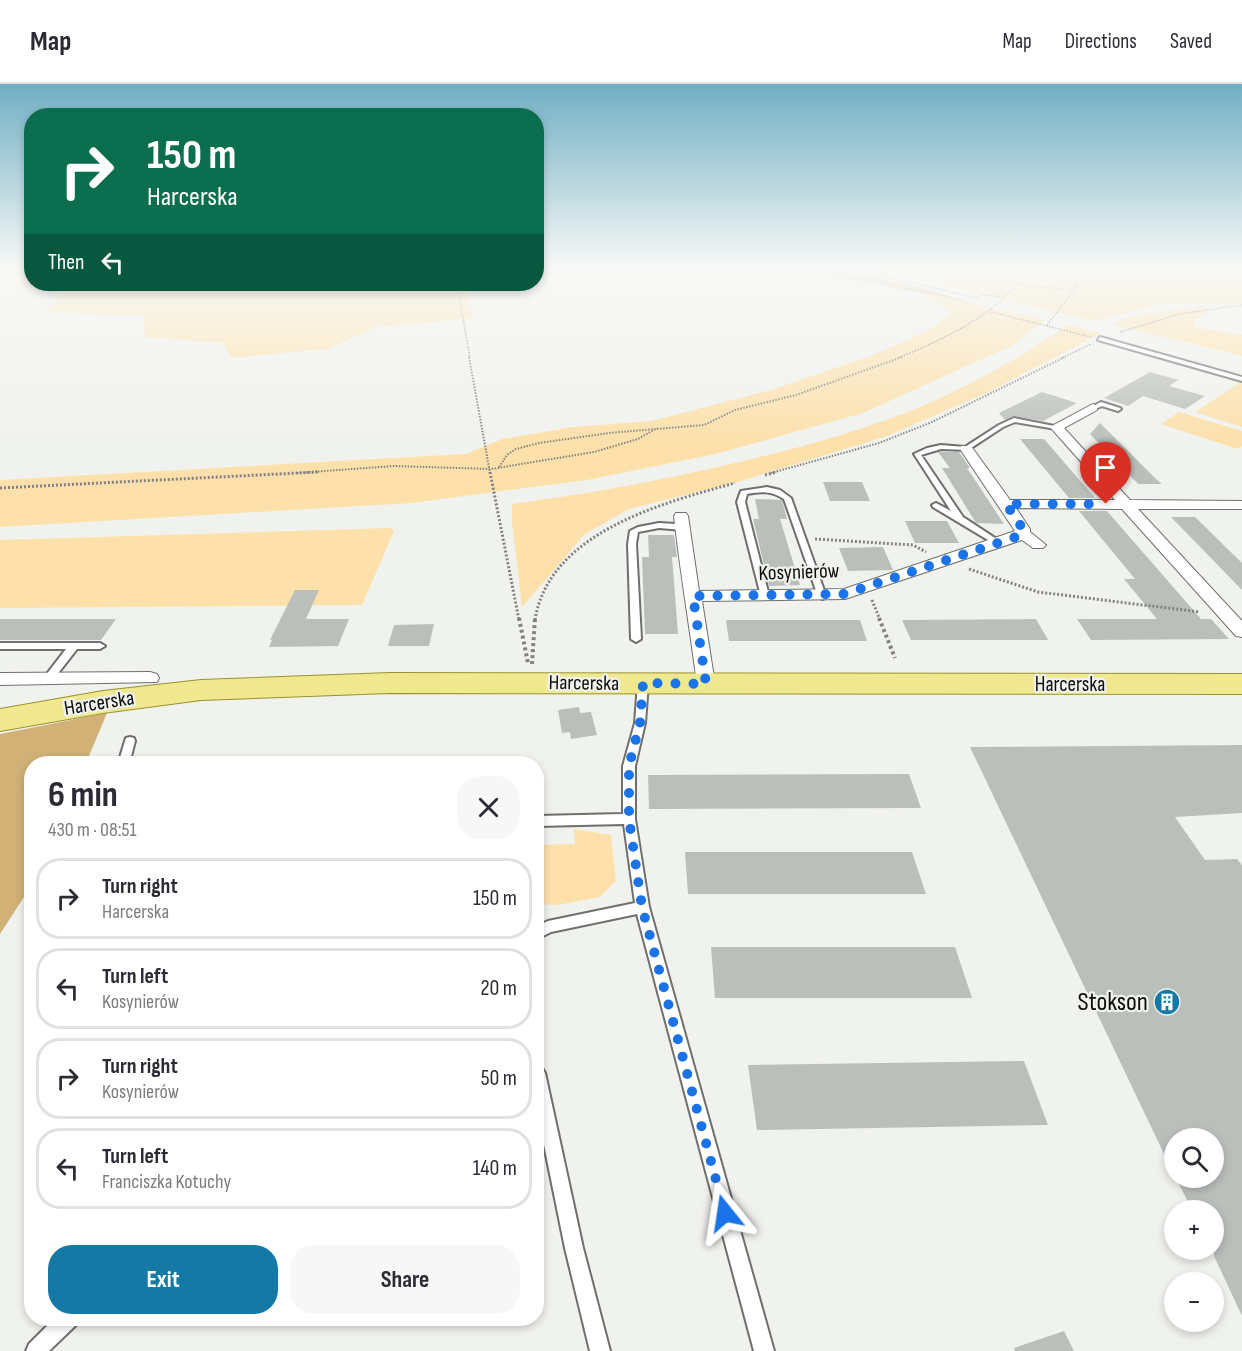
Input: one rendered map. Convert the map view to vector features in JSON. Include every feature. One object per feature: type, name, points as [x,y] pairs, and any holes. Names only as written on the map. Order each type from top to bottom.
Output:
[{"type":"main road","name":"Harcerska","points":[[0,720],[103,702],[201,690],[390,683],[643,683],[704,671],[1242,684]]},
{"type":"street","points":[[1093,408],[1056,427],[1242,632]]},
{"type":"street","points":[[966,449],[1023,529],[1022,533],[1038,545]]},
{"type":"street","points":[[1006,504],[1242,505]]},
{"type":"street","points":[[682,522],[689,583],[704,671]]},
{"type":"street","name":"Kosynierów","points":[[693,596],[845,594],[998,544],[1022,533]]},
{"type":"street","name":"Harcerska","points":[[0,679],[150,678]]},
{"type":"lane","points":[[1100,339],[1242,379]]},
{"type":"lane","points":[[1093,408],[1101,404],[1118,409]]},
{"type":"lane","points":[[960,519],[917,454],[937,445],[949,444],[966,449],[1014,420],[1056,427]]},
{"type":"lane","points":[[765,596],[741,497],[744,493],[753,490],[780,492],[787,498],[822,596]]},
{"type":"lane","points":[[936,505],[998,544]]},
{"type":"lane","points":[[636,639],[632,544],[634,531],[649,526],[682,522]]},
{"type":"lane","points":[[0,646],[99,646]]},
{"type":"lane","points":[[48,679],[74,646]]},
{"type":"lane","points":[[643,683],[640,723],[629,766],[629,819],[642,907],[764,1351]]},
{"type":"lane","points":[[125,756],[130,741]]},
{"type":"lane","points":[[544,821],[629,819]]},
{"type":"lane","points":[[544,929],[642,907]]},
{"type":"lane","points":[[544,1105],[574,1248],[600,1351]]},
{"type":"lane","points":[[36,1351],[61,1326]]},
{"type":"path","points":[[464,327],[483,438],[532,682]]},
{"type":"path","points":[[498,468],[507,455],[516,449],[540,443],[704,424],[735,410],[796,395],[857,375],[948,338],[965,327]]},
{"type":"path","points":[[1051,327],[1100,339]]},
{"type":"path","points":[[764,476],[879,443],[932,422],[1100,339],[1131,327]]},
{"type":"path","points":[[0,488],[246,477],[394,466],[490,469],[526,465],[594,452],[638,439],[657,428]]},
{"type":"path","points":[[532,682],[533,629],[539,601],[552,577],[570,556],[594,535],[628,516],[743,481]]},
{"type":"path","points":[[802,538],[913,545],[945,561],[1038,592],[1226,615]]},
{"type":"path","points":[[867,587],[895,658]]},
{"type":"shaded area","points":[[145,327],[376,327],[327,349],[231,358],[223,343],[145,337]]},
{"type":"shaded area","points":[[933,327],[1036,327],[1011,346],[863,413],[715,454],[587,480],[411,503],[0,527],[0,480],[466,454],[502,439],[572,427],[651,421],[771,390],[870,356]]},
{"type":"shaded area","points":[[1065,327],[1077,327],[1101,333],[989,392],[887,436],[741,481],[629,509],[585,534],[522,607],[512,504],[676,476],[827,439],[922,406],[1015,358]]},
{"type":"shaded area","points":[[1124,327],[1195,327],[1242,335],[1242,356]]},
{"type":"shaded area","points":[[1242,381],[1242,427],[1195,412]]},
{"type":"shaded area","points":[[1179,412],[1242,431],[1242,446],[1238,449],[1161,424]]},
{"type":"shaded area","points":[[391,528],[394,531],[362,605],[0,608],[0,540]]},
{"type":"shaded area","points":[[107,713],[89,756],[24,756],[24,897],[0,934],[0,734]]},
{"type":"shaded area","points":[[574,829],[611,835],[616,881],[600,897],[557,905],[544,904],[544,845],[575,844]]},
{"type":"building","points":[[1150,372],[1179,380],[1169,386],[1205,396],[1185,409],[1143,396],[1128,406],[1104,398]]},
{"type":"building","points":[[1042,392],[1077,403],[1043,421],[1014,416],[1005,420],[999,413]]},
{"type":"building","points":[[1100,423],[1162,484],[1138,484],[1090,434]]},
{"type":"building","points":[[1020,439],[1044,439],[1095,498],[1069,498]]},
{"type":"building","points":[[938,452],[959,452],[1004,524],[976,523],[942,468],[950,468]]},
{"type":"building","points":[[823,482],[862,482],[870,501],[830,501]]},
{"type":"building","points":[[755,499],[782,500],[787,519],[780,519],[800,585],[769,586],[753,519],[759,519]]},
{"type":"building","points":[[1079,511],[1107,511],[1201,619],[1211,619],[1229,639],[1091,640],[1077,619],[1157,619],[1124,579],[1135,579]]},
{"type":"building","points":[[1171,517],[1195,517],[1242,563],[1242,590]]},
{"type":"building","points":[[905,521],[947,521],[959,543],[915,543]]},
{"type":"building","points":[[648,535],[674,535],[677,557],[672,557],[678,634],[645,634],[642,557],[649,557]]},
{"type":"building","points":[[883,547],[893,570],[848,571],[839,548]]},
{"type":"building","points":[[295,590],[319,590],[306,619],[349,619],[338,646],[269,647],[272,640],[270,640]]},
{"type":"building","points":[[0,619],[116,619],[101,640],[0,640]]},
{"type":"building","points":[[1036,619],[1048,640],[911,640],[902,620]]},
{"type":"building","points":[[726,620],[860,620],[867,641],[729,641]]},
{"type":"building","points":[[434,624],[429,646],[388,646],[394,625]]},
{"type":"building","points":[[579,707],[580,713],[591,712],[597,735],[571,739],[570,732],[562,733],[558,710]]},
{"type":"building","name":"Stokson","points":[[1242,745],[1242,813],[1175,817],[1205,860],[1237,859],[1242,865],[1242,1316],[1224,1277],[1224,1272],[1221,1272],[1216,1260],[1224,1260],[1224,1200],[1187,1200],[1181,1188],[1224,1188],[1224,1128],[1164,1128],[1164,1154],[970,747]]},
{"type":"building","points":[[909,774],[921,808],[649,809],[648,775]]},
{"type":"building","points":[[685,852],[912,852],[926,894],[688,894]]},
{"type":"building","points":[[711,947],[955,947],[972,998],[715,998]]},
{"type":"building","points":[[1024,1061],[1048,1125],[757,1130],[748,1065]]},
{"type":"building","points":[[1064,1331],[1074,1351],[1015,1351],[1014,1348]]},
{"type":"place","name":"Stokson","points":[[1167,1002]]},
{"type":"route","points":[[725,1213],[642,907],[629,819],[629,766],[640,723],[643,683],[706,684],[693,596],[845,594],[1016,537],[1022,533],[1023,529],[1006,504],[1106,504]]}]
